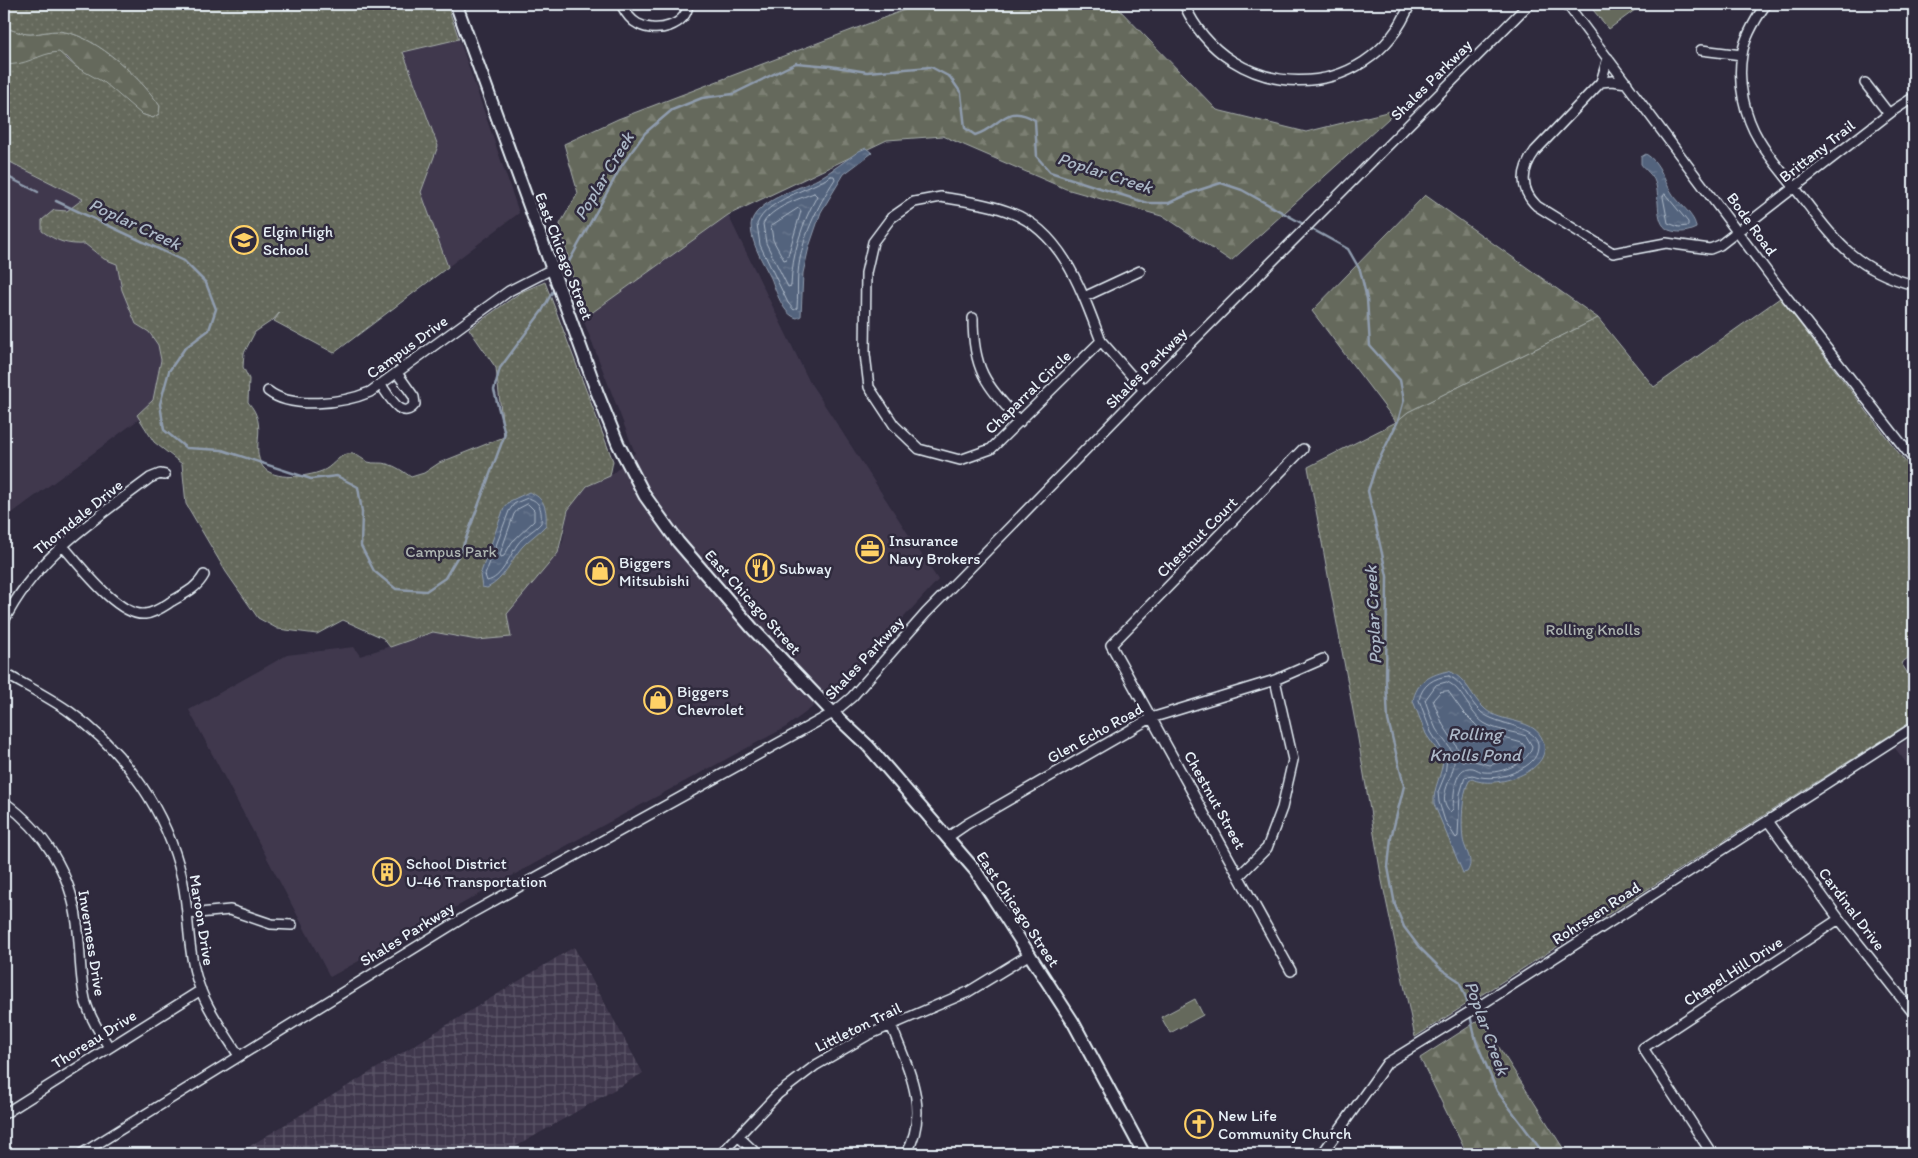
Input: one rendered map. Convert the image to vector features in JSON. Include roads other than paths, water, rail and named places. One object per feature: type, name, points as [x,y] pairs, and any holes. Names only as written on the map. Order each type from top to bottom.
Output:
[{"type":"main road","name":"East Chicago Street","points":[[456,4],[568,314],[618,444],[645,496],[698,567],[753,629],[833,713],[868,746],[975,870],[1073,1022],[1144,1154]]},
{"type":"street","points":[[621,4],[631,18],[639,25],[658,28],[670,25],[685,16],[688,4]]},
{"type":"street","points":[[1184,4],[1202,34],[1227,59],[1259,75],[1292,81],[1331,76],[1368,57],[1390,36],[1400,23],[1410,4]]},
{"type":"street","name":"Shales Parkway","points":[[81,1154],[94,1151],[239,1056],[468,915],[833,713],[852,697],[926,614],[1144,390],[1529,4]]},
{"type":"street","name":"Bode Road","points":[[1567,4],[1739,230],[1778,285],[1914,460]]},
{"type":"street","points":[[1766,4],[1742,55],[1744,102],[1759,140],[1846,252],[1863,265],[1885,276],[1914,285]]},
{"type":"street","points":[[1702,50],[1742,55]]},
{"type":"street","points":[[1608,58],[1601,82],[1627,83]]},
{"type":"street","name":"Brittany Trail","points":[[1601,82],[1526,163],[1522,176],[1530,199],[1558,220],[1613,253],[1666,243],[1710,249],[1720,246],[1889,114],[1914,97]]},
{"type":"street","points":[[1866,83],[1889,114]]},
{"type":"street","name":"Chaparral Circle","points":[[1101,341],[991,450],[960,460],[919,449],[894,425],[869,387],[865,354],[865,290],[872,242],[892,218],[914,202],[941,197],[1013,213],[1039,230],[1063,256],[1084,297],[1101,341],[1144,390]]},
{"type":"street","name":"Campus Drive","points":[[268,391],[279,399],[286,400],[338,402],[359,396],[382,385],[508,291],[552,269]]},
{"type":"street","points":[[1084,297],[1140,271]]},
{"type":"street","points":[[973,318],[973,346],[979,370],[991,390],[1020,422]]},
{"type":"street","points":[[382,385],[400,410],[406,411],[412,408],[415,404],[414,397],[397,373]]},
{"type":"street","name":"Chestnut Court","points":[[1111,645],[1303,449]]},
{"type":"street","name":"Thorndale Drive","points":[[4,621],[24,587],[62,545],[150,478],[160,474],[165,475]]},
{"type":"street","points":[[62,545],[111,599],[130,612],[139,614],[153,612],[191,590],[204,575]]},
{"type":"street","name":"Chestnut Street","points":[[1111,645],[1240,875],[1291,971]]},
{"type":"street","name":"Glen Echo Road","points":[[948,837],[967,824],[1151,718],[1275,680],[1323,659]]},
{"type":"street","name":"Maroon Drive","points":[[4,674],[54,701],[83,722],[115,752],[150,800],[165,828],[182,877],[192,956],[201,990],[209,1008],[239,1056]]},
{"type":"street","points":[[1240,875],[1268,848],[1282,808],[1293,760],[1275,680]]},
{"type":"street","name":"Rohrssen Road","points":[[1322,1154],[1387,1063],[1484,1003],[1914,727]]},
{"type":"street","name":"Inverness Drive","points":[[4,802],[36,831],[56,858],[63,874],[74,907],[87,1004],[109,1048]]},
{"type":"street","name":"Cardinal Drive","points":[[1768,821],[1839,919],[1914,1014]]},
{"type":"street","points":[[188,914],[230,910],[270,924],[292,925]]},
{"type":"street","name":"Chapel Hill Drive","points":[[1712,1154],[1643,1048],[1839,919]]},
{"type":"street","name":"Littleton Trail","points":[[720,1154],[739,1137],[778,1094],[805,1072],[848,1046],[891,1025],[968,992],[1030,954]]},
{"type":"street","name":"Thoreau Drive","points":[[4,1114],[201,990]]},
{"type":"street","points":[[891,1025],[912,1078],[918,1106],[914,1136],[906,1154]]},
{"type":"street","points":[[739,1137],[757,1154]]},
{"type":"water","points":[[866,148],[872,153],[844,174],[821,212],[809,247],[803,273],[801,316],[797,318],[792,316],[781,302],[755,246],[751,225],[753,217],[768,203],[818,179]]},
{"type":"water","points":[[1646,154],[1655,162],[1672,193],[1690,214],[1696,228],[1684,232],[1675,232],[1662,224],[1655,182],[1641,164],[1641,157]]},
{"type":"water","points":[[529,492],[539,497],[542,501],[546,514],[546,525],[522,547],[498,580],[487,588],[482,587],[480,575],[504,508],[510,501]]},
{"type":"water","name":"Rolling Knolls Pond","points":[[1449,671],[1461,678],[1480,704],[1492,714],[1525,724],[1539,733],[1543,741],[1544,752],[1540,762],[1520,776],[1494,782],[1482,782],[1472,779],[1469,781],[1463,801],[1462,826],[1464,844],[1470,864],[1467,872],[1463,873],[1434,804],[1443,759],[1426,734],[1413,701],[1417,689],[1425,680],[1436,674]]},
{"type":"waterway","name":"Poplar Creek","points":[[560,278],[622,165],[645,133],[672,110],[702,98],[733,94],[796,63],[867,72],[931,67],[950,77],[961,93],[965,128],[975,135],[1010,115],[1025,115],[1035,120],[1037,157],[1050,172],[1147,203],[1169,203],[1193,192],[1221,183],[1242,190],[1305,225]]},
{"type":"waterway","name":"Poplar Creek","points":[[4,175],[38,192]]},
{"type":"waterway","name":"Poplar Creek","points":[[56,201],[184,261],[206,283],[216,309],[209,330],[185,348],[169,371],[160,404],[164,430],[186,448],[222,450],[311,479],[337,476],[358,487],[362,512],[361,546],[374,571],[396,589],[426,591],[445,578],[462,549],[505,434],[494,390],[500,368],[542,311],[555,287]]},
{"type":"waterway","name":"Poplar Creek","points":[[1310,228],[1348,249],[1360,270],[1367,299],[1370,346],[1400,380],[1404,400],[1398,421],[1376,466],[1368,491],[1387,576],[1386,681],[1388,720],[1404,786],[1391,838],[1388,867],[1395,905],[1404,927],[1419,947],[1441,969],[1459,981],[1466,998],[1476,1041],[1497,1091],[1544,1154]]},
{"type":"place","name":"Elgin High School","points":[[244,240]]},
{"type":"place","name":"Insurance Navy Brokers","points":[[870,549]]},
{"type":"place","name":"Subway","points":[[760,568]]},
{"type":"place","name":"Biggers Mitsubishi","points":[[600,571]]},
{"type":"place","name":"Biggers Chevrolet","points":[[658,700]]},
{"type":"place","name":"School District U-46 Transportation","points":[[387,872]]},
{"type":"place","name":"New Life Community Church","points":[[1199,1124]]},
{"type":"park label","name":"Campus Park","points":[[451,551]]},
{"type":"park label","name":"Rolling Knolls","points":[[1593,629]]}]
